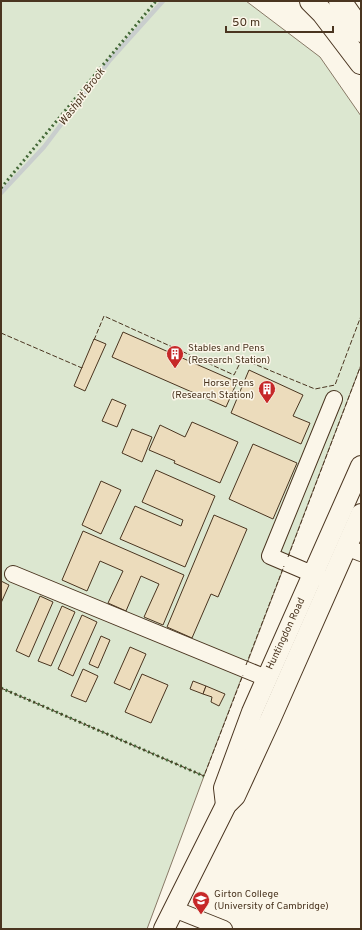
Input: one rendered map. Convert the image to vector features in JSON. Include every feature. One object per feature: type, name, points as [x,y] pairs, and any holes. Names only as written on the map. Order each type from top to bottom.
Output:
[{"type":"highway","points":[[311,1],[323,13],[361,63]]},
{"type":"highway","points":[[340,1],[361,31]]},
{"type":"main road","name":"Huntingdon Road","points":[[164,929],[226,805],[234,796],[286,685],[361,466]]},
{"type":"main road","name":"Huntingdon Road","points":[[226,805],[224,788],[266,678],[322,578],[354,550],[361,514]]},
{"type":"main road","points":[[266,678],[286,685]]},
{"type":"lane","points":[[322,578],[270,556],[334,399]]},
{"type":"lane","points":[[13,574],[266,678]]},
{"type":"lane","points":[[174,909],[224,929]]},
{"type":"green space","points":[[1,1],[246,1],[320,57],[361,116],[361,365],[147,929],[1,929]]},
{"type":"building","name":"Stables and Pens (Research Station)","points":[[123,332],[237,382],[226,407],[112,357]]},
{"type":"building","points":[[94,339],[106,344],[85,391],[74,386]]},
{"type":"building","name":"Horse Pens (Research Station)","points":[[249,370],[303,395],[293,416],[310,423],[301,444],[231,413]]},
{"type":"building","points":[[112,399],[126,405],[117,427],[102,421]]},
{"type":"building","points":[[192,422],[238,442],[220,483],[174,463],[175,461],[149,450],[160,425],[185,437]]},
{"type":"building","points":[[132,429],[152,437],[142,462],[122,453]]},
{"type":"building","points":[[253,444],[297,463],[273,519],[229,499]]},
{"type":"building","points":[[156,470],[215,496],[185,567],[120,539],[135,506],[181,526],[183,520],[142,502]]},
{"type":"building","points":[[101,481],[121,490],[101,534],[82,525]]},
{"type":"building","points":[[214,515],[247,529],[218,597],[211,594],[192,638],[167,627]]},
{"type":"building","points":[[83,531],[184,575],[163,625],[144,617],[159,584],[141,576],[126,611],[108,603],[123,571],[100,561],[87,591],[62,580]]},
{"type":"building","points":[[1,581],[9,585],[1,603]]},
{"type":"building","points":[[40,596],[53,602],[29,657],[16,651]]},
{"type":"building","points":[[62,606],[75,612],[51,666],[38,661]]},
{"type":"building","points":[[82,615],[97,622],[73,676],[58,669]]},
{"type":"building","points":[[101,636],[110,640],[98,668],[89,664]]},
{"type":"building","points":[[130,647],[146,654],[130,690],[114,683]]},
{"type":"building","points":[[83,669],[98,676],[86,702],[71,696]]},
{"type":"building","points":[[142,674],[168,685],[151,723],[125,712]]},
{"type":"building","points":[[193,681],[206,686],[203,694],[190,689]]},
{"type":"building","points":[[206,686],[225,694],[219,706],[211,702],[212,697],[203,694]]},
{"type":"waterway","name":"Washpit Brook","points":[[1,193],[44,147],[110,60],[163,1]]},
{"type":"hedge","points":[[1,188],[156,1]]},
{"type":"hedge","points":[[1,688],[204,776]]},
{"type":"fence","points":[[94,340],[104,316],[234,375],[242,359],[315,389],[335,385],[361,316]]},
{"type":"fence","points":[[1,333],[82,368],[83,366]]},
{"type":"fence","points":[[288,557],[361,365]]},
{"type":"fence","points":[[246,665],[284,566]]},
{"type":"fence","points":[[1,688],[204,776],[243,675]]},
{"type":"place","name":"Stables and Pens (Research Station)","points":[[175,369]]},
{"type":"place","name":"Horse Pens (Research Station)","points":[[267,404]]},
{"type":"place","name":"Girton College (University of Cambridge)","points":[[201,915]]}]
